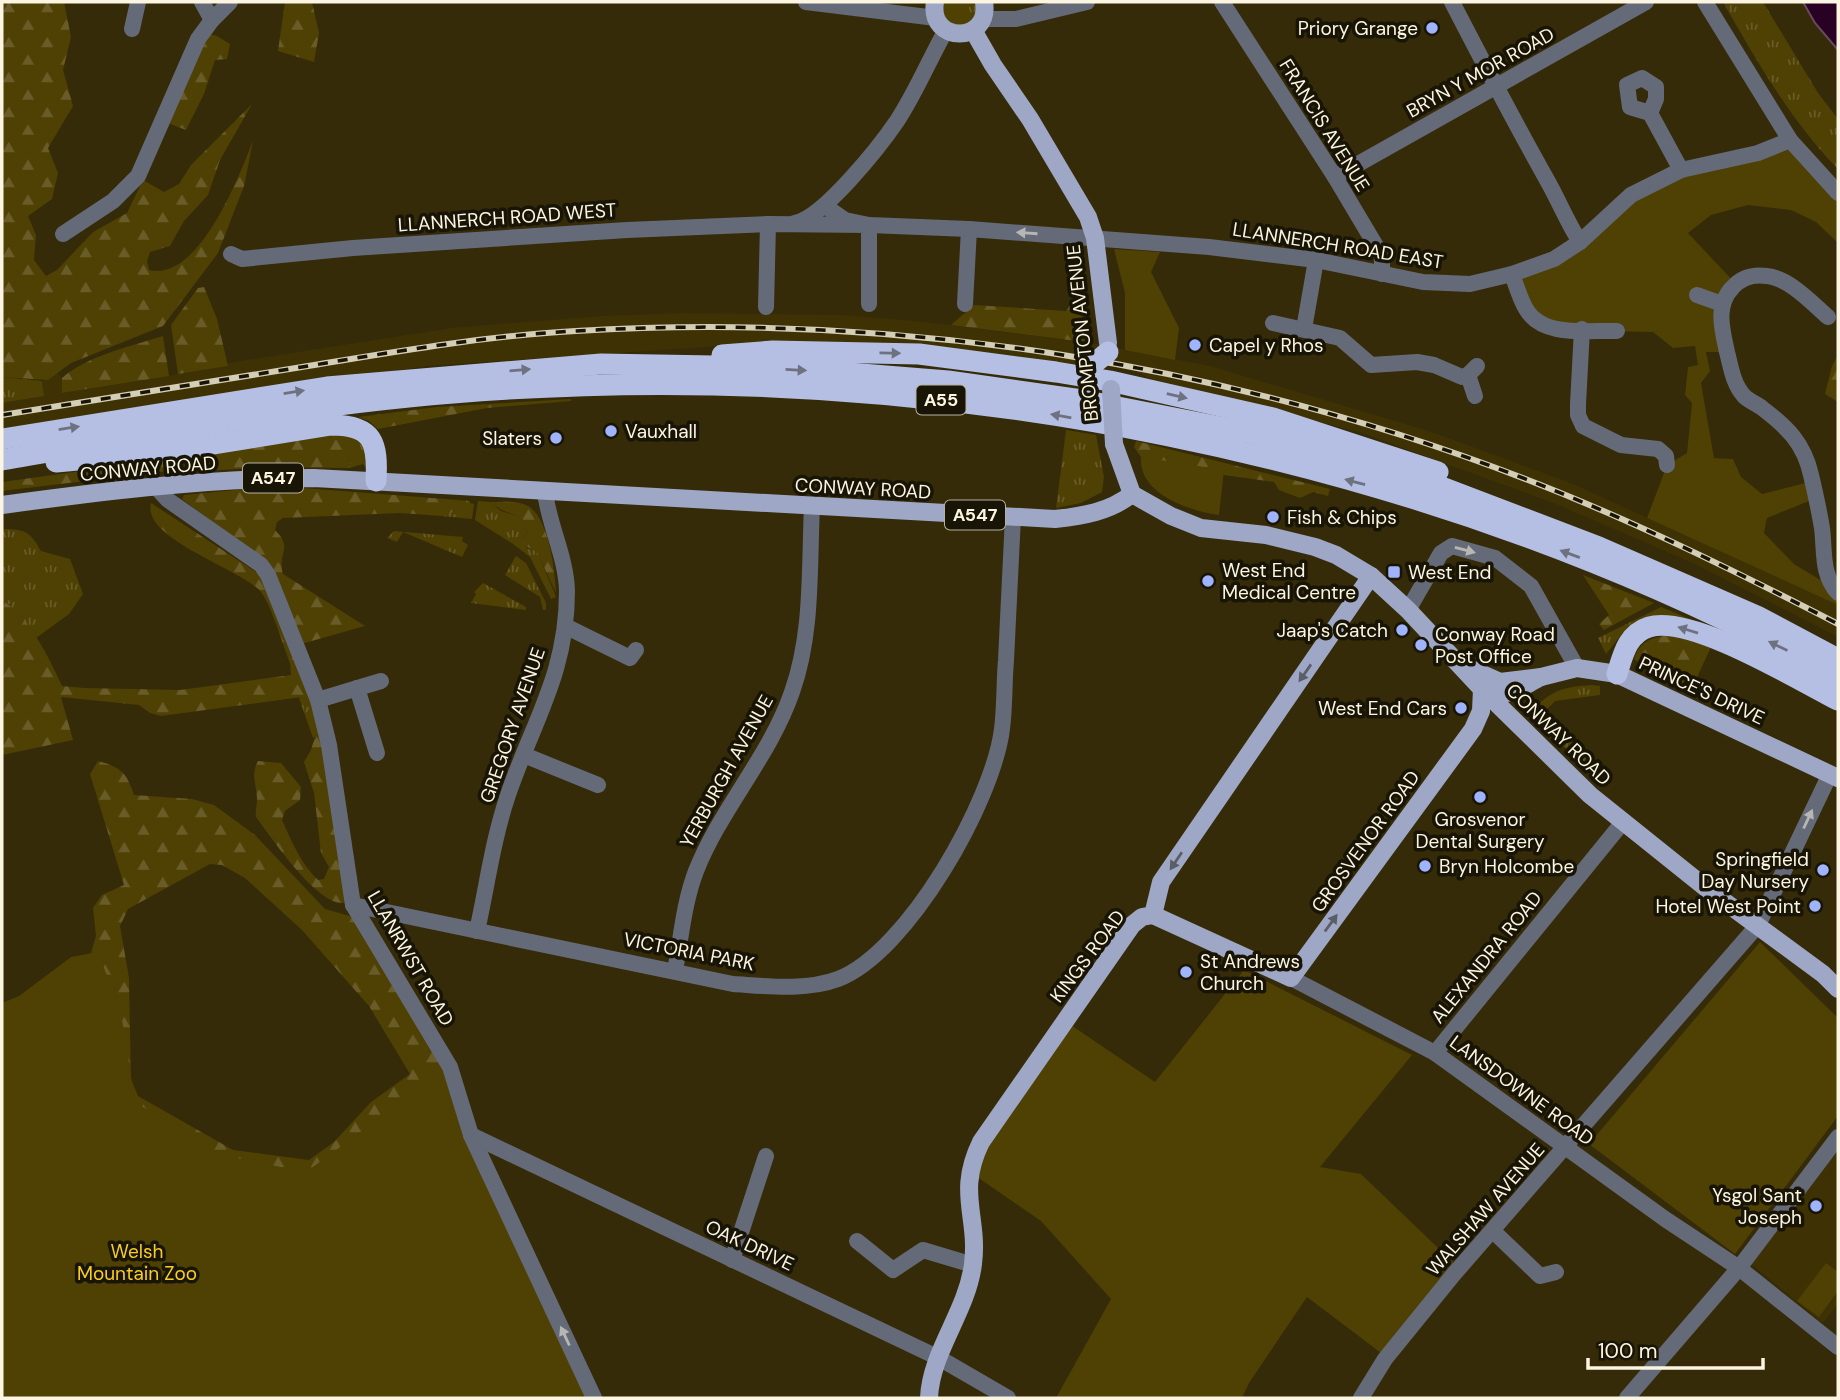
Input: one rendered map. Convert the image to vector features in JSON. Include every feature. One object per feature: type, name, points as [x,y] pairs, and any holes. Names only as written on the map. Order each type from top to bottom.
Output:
[{"type":"highway","points":[[601,365],[786,351],[919,354],[1056,372],[1106,367],[1451,476],[1598,537],[1757,616]]},
{"type":"highway","name":"A55","points":[[2,439],[327,387],[601,365],[810,370],[948,381],[1082,400],[1251,433],[1439,486],[1599,547],[1757,616],[1838,659]]},
{"type":"highway","name":"A55","points":[[2,462],[323,406],[454,393],[579,385],[670,384],[775,385],[881,393],[1047,414],[1204,442],[1403,495],[1590,561],[1689,603],[1838,678]]},
{"type":"highway","points":[[2,462],[71,462],[164,452],[331,425],[348,425],[369,436],[376,447],[376,481]]},
{"type":"highway","points":[[1617,674],[1628,640],[1649,627],[1680,626],[1726,643],[1838,700]]},
{"type":"main road","points":[[939,17],[958,34],[980,17]]},
{"type":"main road","name":"BROMPTON AVENUE","points":[[980,17],[993,65],[1054,158],[1088,217],[1095,238],[1114,444],[1132,494]]},
{"type":"main road","name":"CONWAY ROAD","points":[[2,505],[156,487],[278,478],[376,481],[1055,519],[1085,516],[1121,503],[1132,494],[1171,516],[1201,528],[1266,535],[1315,547],[1336,555],[1371,576],[1408,610],[1570,777],[1706,888],[1823,974],[1838,989]]},
{"type":"main road","name":"KINGS ROAD","points":[[929,1398],[932,1379],[962,1308],[973,1265],[967,1193],[974,1157],[981,1142],[1132,925],[1142,917],[1153,915],[1161,882],[1371,576]]},
{"type":"main road","name":"PRINCE'S DRIVE","points":[[1458,663],[1500,682],[1541,677],[1577,668],[1617,674],[1834,776]]},
{"type":"main road","name":"PRINCE'S DRIVE","points":[[1482,689],[1496,695],[1508,694],[1541,677]]},
{"type":"main road","name":"GROSVENOR ROAD","points":[[1291,978],[1473,729],[1481,711],[1482,689]]},
{"type":"main road","points":[[1473,729],[1485,720],[1495,717],[1511,718]]},
{"type":"main road","name":"LANSDOWNE ROAD","points":[[1153,915],[1291,978]]},
{"type":"street","points":[[132,29],[138,2]]},
{"type":"street","points":[[202,2],[212,20]]},
{"type":"street","points":[[63,234],[113,201],[138,176],[194,48],[212,20],[230,2]]},
{"type":"street","points":[[806,2],[939,17],[897,121],[825,206]]},
{"type":"street","points":[[980,17],[1016,19],[1087,2]]},
{"type":"street","name":"FRANCIS AVENUE","points":[[1222,2],[1335,177],[1382,256],[1382,274]]},
{"type":"street","points":[[1452,2],[1580,242]]},
{"type":"street","name":"BRYN Y MOR ROAD","points":[[1335,177],[1646,2]]},
{"type":"street","points":[[1705,2],[1790,140],[1838,192]]},
{"type":"street","points":[[1650,113],[1681,170]]},
{"type":"street","name":"LLANNERCH ROAD EAST","points":[[1095,238],[1209,247],[1316,260],[1423,282],[1470,284],[1555,260],[1580,242],[1631,195],[1681,170],[1758,153],[1790,140]]},
{"type":"street","name":"LLANNERCH ROAD WEST","points":[[788,225],[805,222],[825,206],[845,220],[869,225]]},
{"type":"street","points":[[766,307],[768,224]]},
{"type":"street","name":"LLANNERCH ROAD WEST","points":[[230,254],[242,259],[430,243],[768,224],[969,229],[1095,238]]},
{"type":"street","points":[[869,225],[869,304]]},
{"type":"street","points":[[964,304],[969,229]]},
{"type":"street","points":[[1304,329],[1316,260]]},
{"type":"street","points":[[1512,274],[1526,309],[1537,322],[1552,330],[1618,331]]},
{"type":"street","points":[[1824,307],[1773,276],[1760,275],[1740,279],[1725,295],[1721,304],[1722,328],[1733,377],[1744,396],[1788,428],[1802,448],[1811,472],[1822,528],[1824,568],[1832,587],[1838,593]]},
{"type":"street","points":[[1698,295],[1721,304]]},
{"type":"street","points":[[1273,323],[1340,338],[1371,365],[1417,362],[1434,365],[1454,375],[1472,370],[1475,396]]},
{"type":"street","points":[[1582,329],[1578,415],[1583,426],[1620,445],[1658,449],[1666,456],[1667,465]]},
{"type":"street","name":"LLANRWST ROAD","points":[[156,487],[167,500],[265,569],[318,700],[329,745],[352,905],[450,1067],[471,1135],[594,1398]]},
{"type":"street","name":"GREGORY AVENUE","points":[[477,931],[508,795],[555,677],[565,626],[564,565],[545,492]]},
{"type":"street","name":"YERBURGH AVENUE","points":[[675,971],[688,897],[696,872],[712,838],[780,723],[800,669],[805,641],[812,506]]},
{"type":"street","name":"VICTORIA PARK","points":[[352,905],[733,984],[779,987],[837,979],[856,969],[888,943],[912,914],[962,841],[995,764],[1002,729],[1013,517]]},
{"type":"street","points":[[1408,610],[1441,553],[1452,547],[1495,558],[1531,586],[1577,668]]},
{"type":"street","points":[[565,626],[630,658],[636,650]]},
{"type":"street","points":[[318,700],[381,681]]},
{"type":"street","points":[[358,688],[377,753]]},
{"type":"street","points":[[524,755],[598,785]]},
{"type":"street","name":"WALSHAW AVENUE","points":[[1361,1398],[1385,1359],[1758,925],[1834,776]]},
{"type":"street","name":"ALEXANDRA ROAD","points":[[1435,1053],[1623,822]]},
{"type":"street","name":"LANSDOWNE ROAD","points":[[1291,978],[1435,1053],[1665,1219],[1739,1268],[1838,1347]]},
{"type":"street","name":"OAK DRIVE","points":[[471,1135],[939,1358],[1008,1398]]},
{"type":"street","points":[[1627,1398],[1739,1268],[1838,1137]]},
{"type":"street","points":[[732,1260],[765,1157]]},
{"type":"street","points":[[1493,1231],[1540,1276],[1556,1272]]},
{"type":"street","points":[[856,1241],[893,1270],[923,1250],[973,1265]]},
{"type":"shaded area","points":[[1803,2],[1838,2],[1838,50],[1815,23]]},
{"type":"shaded area","points":[[682,313],[845,315],[925,322],[1085,342],[1210,366],[1429,431],[1571,483],[1838,605],[1838,637],[1695,564],[1556,504],[1359,432],[1148,378],[1136,371],[1085,363],[1069,365],[793,341],[427,366],[2,429],[2,403],[44,396],[42,381],[58,373],[62,378],[63,393],[227,366],[228,363],[451,328],[601,316]]},
{"type":"shaded area","name":"Ysgol Sant Joseph","points":[[1838,1149],[1838,1304],[1823,1323],[1751,1264]]},
{"type":"green space","points":[[2,2],[64,2],[71,37],[63,70],[73,106],[48,148],[58,173],[52,199],[28,216],[36,235],[34,260],[46,276],[57,270],[93,232],[127,213],[143,180],[164,192],[179,184],[191,165],[252,104],[220,160],[208,195],[184,221],[170,246],[150,252],[147,261],[149,270],[167,269],[184,260],[200,244],[227,200],[253,141],[244,186],[218,253],[163,326],[71,363],[48,380],[2,377]]},
{"type":"green space","points":[[285,2],[312,2],[319,33],[314,62],[278,51]]},
{"type":"green space","points":[[942,2],[976,2],[978,10],[972,22],[960,28],[943,18]]},
{"type":"green space","points":[[1723,2],[1763,2],[1818,93],[1838,119],[1838,169],[1805,131],[1761,68]]},
{"type":"green space","points":[[206,33],[230,44],[227,59],[215,60],[204,94],[186,130],[165,122]]},
{"type":"green space","points":[[1790,140],[1838,193],[1838,243],[1816,222],[1791,210],[1748,205],[1711,215],[1688,233],[1736,284],[1720,352],[1706,352],[1710,371],[1701,383],[1714,458],[1733,459],[1741,477],[1762,494],[1805,483],[1809,501],[1767,518],[1764,533],[1794,564],[1832,587],[1838,598],[1838,605],[1647,518],[1667,465],[1687,453],[1692,403],[1685,395],[1688,367],[1698,365],[1695,346],[1673,348],[1653,332],[1552,330],[1537,322],[1512,274],[1555,259],[1631,195]]},
{"type":"green space","points":[[1114,249],[1160,252],[1151,272],[1179,328],[1175,360],[1125,350],[1125,293]]},
{"type":"green space","points":[[204,287],[217,319],[228,366],[178,374],[171,325],[198,288]]},
{"type":"green space","points":[[1080,293],[1085,342],[951,325],[974,305],[1066,311]]},
{"type":"green space","points":[[163,336],[169,376],[62,393],[62,378],[84,363]]},
{"type":"green space","points":[[1838,355],[1838,402],[1825,394],[1832,366]]},
{"type":"green space","points":[[2,377],[42,381],[44,396],[2,403]]},
{"type":"green space","points":[[571,399],[487,408],[378,429],[369,421],[358,417],[437,407]]},
{"type":"green space","points":[[1066,430],[1096,435],[1104,477],[1102,492],[1081,503],[1056,508]]},
{"type":"green space","points":[[325,434],[361,438],[368,463],[365,467],[363,464],[350,468],[346,452]]},
{"type":"green space","points":[[325,434],[344,447],[349,456],[350,468],[274,467],[201,471],[195,467],[192,455]]},
{"type":"green space","points":[[1136,441],[1330,489],[1328,496],[1313,492],[1300,498],[1279,490],[1274,482],[1174,468],[1141,457],[1134,447]]},
{"type":"green space","points":[[183,457],[182,465],[177,470],[2,491],[2,482]]},
{"type":"green space","points":[[1141,457],[1224,470],[1219,515],[1180,505],[1156,491],[1142,470]]},
{"type":"green space","points":[[277,486],[458,500],[457,508],[442,516],[400,513],[283,518],[277,522],[275,530],[281,536],[284,546],[283,574],[365,626],[301,644],[267,563],[182,499],[184,495]]},
{"type":"green space","points":[[458,500],[474,504],[472,519],[442,516],[453,511]]},
{"type":"green space","points":[[478,501],[490,502],[501,511],[523,518],[529,524],[529,531],[522,538],[527,548],[537,551],[556,597],[551,599],[530,557],[475,520]]},
{"type":"green space","points":[[490,502],[519,503],[535,512],[550,546],[556,593],[537,552],[522,544],[522,538],[529,531],[529,524]]},
{"type":"green space","points":[[151,503],[262,576],[309,692],[302,697],[161,716],[150,713],[139,705],[61,697],[73,740],[2,755],[2,600],[21,616],[29,627],[45,651],[62,686],[180,690],[291,675],[290,663],[277,626],[261,592],[234,573],[176,541],[161,529],[152,516]]},
{"type":"green space","points":[[2,529],[26,532],[41,551],[70,559],[83,594],[69,614],[36,638],[10,605],[2,600]]},
{"type":"green space","points":[[394,531],[463,537],[462,541],[468,545],[462,557],[403,532],[397,542],[387,538]]},
{"type":"green space","points":[[516,556],[526,563],[546,603],[546,610],[543,610],[540,597],[505,575]]},
{"type":"green space","points":[[1583,575],[1654,603],[1604,630],[1599,624],[1609,615]]},
{"type":"green space","points":[[483,583],[526,607],[526,610],[471,603],[476,594],[474,592]]},
{"type":"green space","points":[[1661,607],[1695,621],[1639,622],[1626,629],[1606,654],[1598,638]]},
{"type":"green space","points":[[1672,635],[1711,647],[1690,692],[1660,678],[1634,659],[1648,641]]},
{"type":"green space","points":[[1600,686],[1600,695],[1555,701],[1537,719],[1533,709],[1547,697],[1567,688]]},
{"type":"green space","points":[[309,692],[322,735],[313,738],[299,698]]},
{"type":"green space","points":[[1547,716],[1597,763],[1587,771],[1541,723]]},
{"type":"green space","points":[[322,735],[347,902],[336,902],[311,885],[256,817],[254,776],[258,761],[281,763],[301,787],[300,800],[285,811],[282,820],[307,867],[318,880],[324,879],[329,867],[321,853],[314,793],[304,762],[315,736]]},
{"type":"green space","points":[[98,761],[122,772],[134,795],[192,799],[214,805],[255,835],[325,909],[353,917],[442,1064],[565,1350],[123,1104],[88,963],[96,936],[93,908],[102,895],[124,885],[90,774]],"holes":[[[210,864],[222,865],[245,878],[302,930],[369,1006],[410,1074],[371,1102],[334,1142],[309,1160],[233,1150],[138,1096],[131,1079],[129,978],[120,926],[128,909]]]},
{"type":"green space","points":[[1760,942],[1838,1018],[1838,1116],[1735,1254],[1589,1144]]},
{"type":"green space","name":"Welsh Mountain Zoo","points":[[98,952],[121,1013],[135,1102],[220,1155],[306,1172],[450,1067],[594,1398],[2,1398],[2,1003],[19,996],[71,957]]},
{"type":"green space","points":[[1244,970],[1412,1055],[1320,1167],[1361,1174],[1457,1266],[1381,1353],[1307,1297],[1249,1383],[1242,1398],[1056,1398],[1111,1299],[1041,1221],[970,1172],[1065,1021],[1155,1082]]},
{"type":"green space","points":[[1826,1263],[1838,1272],[1838,1291],[1819,1317],[1797,1301]]},
{"type":"railway","points":[[2,415],[404,350],[542,333],[697,327],[819,330],[940,339],[1060,354],[1179,376],[1297,405],[1414,439],[1607,512],[1838,624]]},
{"type":"place","name":"Priory Grange","points":[[1432,28]]},
{"type":"place","name":"Capel y Rhos","points":[[1195,345]]},
{"type":"place","name":"Vauxhall","points":[[611,431]]},
{"type":"place","name":"Slaters","points":[[556,438]]},
{"type":"place","name":"Fish & Chips","points":[[1273,517]]},
{"type":"place","name":"West End","points":[[1394,572]]},
{"type":"place","name":"West End Medical Centre","points":[[1208,581]]},
{"type":"place","name":"Jaap's Catch","points":[[1402,630]]},
{"type":"place","name":"Conway Road Post Office","points":[[1421,645]]},
{"type":"place","name":"West End Cars","points":[[1461,708]]},
{"type":"place","name":"Grosvenor Dental Surgery","points":[[1480,797]]},
{"type":"place","name":"Bryn Holcombe","points":[[1425,866]]},
{"type":"place","name":"Springfield Day Nursery","points":[[1823,870]]},
{"type":"place","name":"Hotel West Point","points":[[1815,906]]},
{"type":"place","name":"St Andrews Church","points":[[1186,972]]},
{"type":"place","name":"Ysgol Sant Joseph","points":[[1816,1206]]}]
